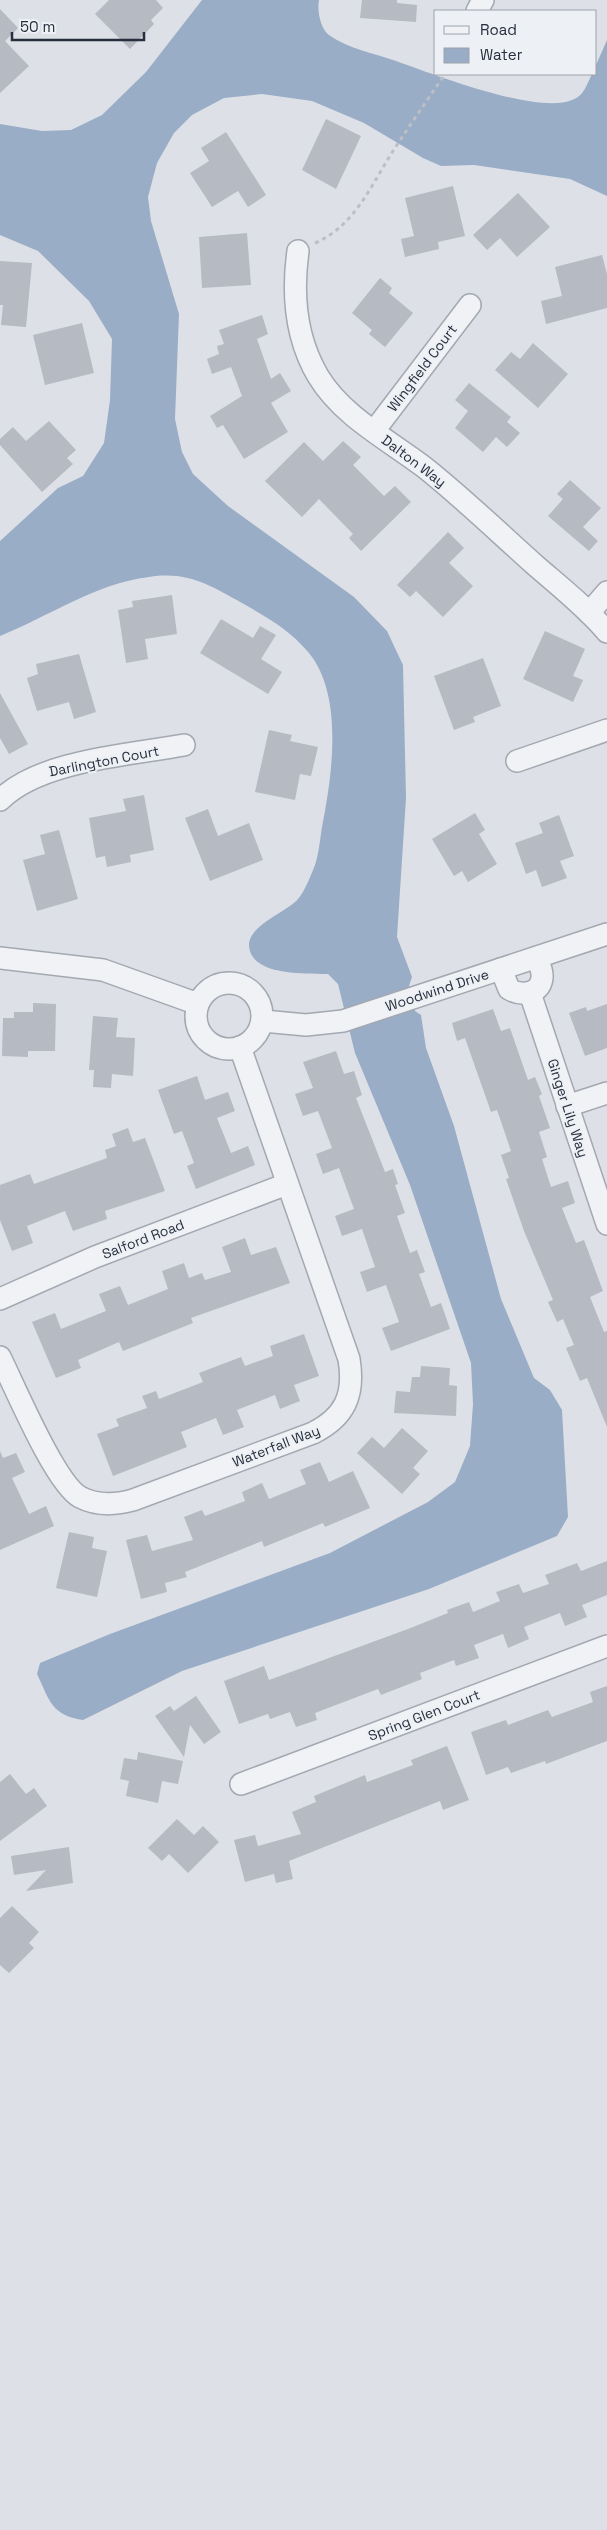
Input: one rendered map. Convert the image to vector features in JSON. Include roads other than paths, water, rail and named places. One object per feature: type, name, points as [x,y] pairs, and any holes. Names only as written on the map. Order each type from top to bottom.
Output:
[{"type":"street","name":"Dalton Way","points":[[298,251],[294,288],[295,309],[308,355],[318,375],[331,394],[374,431],[432,474],[607,632]]},
{"type":"street","name":"Wingfield Court","points":[[374,431],[470,305]]},
{"type":"street","points":[[589,614],[607,592]]},
{"type":"street","points":[[516,761],[607,730]]},
{"type":"street","name":"Darlington Court","points":[[0,800],[26,781],[47,771],[184,746]]},
{"type":"street","name":"Woodwind Drive","points":[[263,1021],[306,1025],[342,1021],[607,934]]},
{"type":"street","points":[[501,970],[509,989],[521,994],[530,993],[540,984],[542,979],[538,957]]},
{"type":"street","points":[[0,958],[104,970],[198,1004]]},
{"type":"street","points":[[228,982],[239,984],[250,990],[258,999],[262,1009],[263,1021],[253,1040],[240,1047],[218,1048],[203,1037],[198,1027],[196,1016],[198,1004],[205,993],[214,986],[228,982]]},
{"type":"street","name":"Ginger Lily Way","points":[[530,993],[607,1224]]},
{"type":"street","name":"Waterfall Way","points":[[0,1357],[61,1478],[79,1496],[103,1504],[133,1500],[326,1426],[336,1418],[348,1397],[351,1386],[350,1366],[240,1047]]},
{"type":"street","points":[[567,1106],[607,1093]]},
{"type":"street","name":"Salford Road","points":[[0,1299],[95,1257],[287,1184]]},
{"type":"street","name":"Spring Glen Court","points":[[241,1784],[607,1646]]},
{"type":"water","points":[[202,0],[319,0],[318,9],[323,28],[329,35],[344,44],[485,91],[535,102],[556,103],[572,100],[579,96],[585,89],[592,75],[597,75],[597,63],[607,40],[607,196],[570,179],[474,165],[441,166],[423,158],[364,123],[312,101],[262,94],[224,98],[192,115],[174,133],[157,163],[148,197],[151,221],[179,314],[175,419],[182,452],[193,474],[228,506],[354,597],[387,631],[403,665],[406,798],[397,937],[412,977],[409,986],[415,1011],[421,1015],[426,1048],[454,1126],[501,1299],[534,1378],[550,1390],[562,1410],[568,1517],[557,1536],[429,1589],[182,1671],[83,1720],[64,1714],[53,1705],[37,1674],[40,1663],[110,1634],[330,1553],[428,1502],[455,1482],[470,1446],[473,1404],[471,1363],[410,1185],[355,1053],[338,984],[328,974],[294,973],[269,968],[259,963],[252,955],[249,945],[255,931],[298,899],[308,883],[318,851],[332,761],[331,714],[327,691],[320,671],[309,653],[286,631],[242,603],[208,585],[175,576],[149,577],[110,586],[0,636],[0,541],[58,488],[83,476],[104,443],[110,400],[112,339],[89,301],[38,251],[0,235],[0,124],[42,131],[71,130],[102,115],[146,72]]}]
